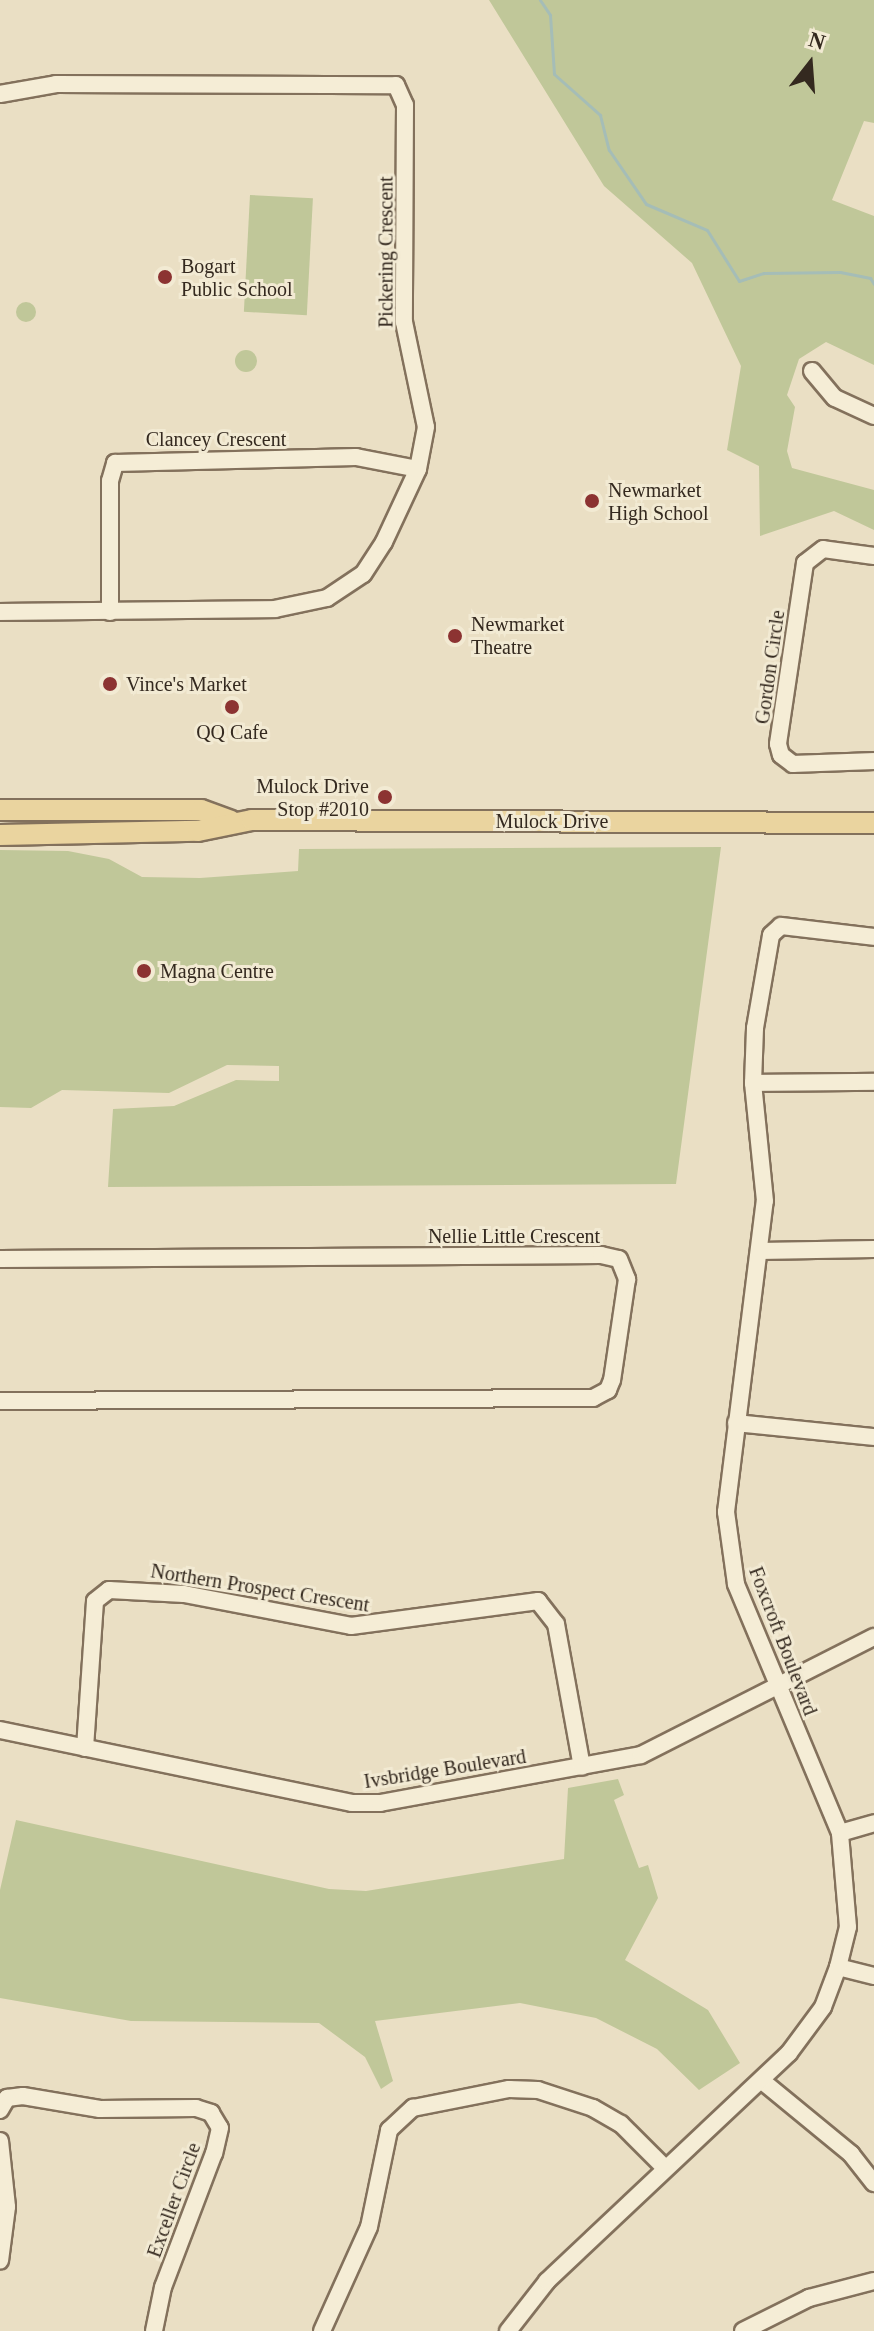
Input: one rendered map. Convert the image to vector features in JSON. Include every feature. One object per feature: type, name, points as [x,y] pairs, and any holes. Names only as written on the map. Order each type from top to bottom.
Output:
[{"type":"main road","name":"Mulock Drive","points":[[0,810],[201,810],[231,821]]},
{"type":"main road","name":"Mulock Drive","points":[[0,835],[198,831],[231,821],[874,823]]},
{"type":"street","name":"Pickering Crescent","points":[[0,94],[56,84],[396,85],[405,105],[404,322],[426,418],[418,469],[363,574],[327,598],[275,609],[0,612]]},
{"type":"street","points":[[812,371],[835,398],[874,416]]},
{"type":"street","name":"Clancey Crescent","points":[[110,612],[110,481],[115,463],[356,457],[418,469]]},
{"type":"street","name":"Gordon Circle","points":[[874,556],[823,549],[805,563],[778,744],[781,755],[793,764],[874,761]]},
{"type":"street","name":"Foxcroft Boulevard","points":[[508,2331],[547,2281],[761,2080],[823,2007],[838,1967],[848,1916],[840,1833],[750,1622],[727,1549],[726,1512],[759,1251],[764,1166],[753,1083],[755,1028],[771,935],[781,926],[874,937]]},
{"type":"street","points":[[753,1083],[874,1082]]},
{"type":"street","points":[[759,1251],[874,1249]]},
{"type":"street","name":"Nellie Little Crescent","points":[[0,1259],[601,1255],[619,1259],[627,1279],[612,1380],[608,1390],[593,1398],[0,1401]]},
{"type":"street","points":[[736,1423],[874,1437]]},
{"type":"street","name":"Northern Prospect Crescent","points":[[85,1748],[95,1601],[109,1590],[184,1594],[351,1626],[538,1601],[556,1624],[582,1767]]},
{"type":"street","name":"Ivsbridge Boulevard","points":[[0,1730],[352,1803],[421,1798],[641,1755],[777,1682],[874,1637]]},
{"type":"street","points":[[840,1833],[874,1823]]},
{"type":"street","points":[[838,1967],[874,1976]]},
{"type":"street","points":[[761,2080],[851,2154],[874,2183]]},
{"type":"street","points":[[322,2331],[369,2227],[389,2130],[413,2108],[509,2089],[538,2090],[593,2108],[621,2124],[665,2168]]},
{"type":"street","name":"Exceller Circle","points":[[0,2110],[7,2098],[23,2096],[100,2109],[196,2108],[211,2113],[220,2128],[214,2153],[163,2287],[154,2331]]},
{"type":"street","points":[[0,2141],[7,2207],[0,2261]]},
{"type":"street","points":[[743,2331],[809,2298],[874,2281]]},
{"type":"green space","points":[[489,0],[874,0],[874,123],[864,121],[832,200],[874,216],[874,365],[826,342],[799,359],[787,395],[795,407],[787,451],[792,468],[874,490],[874,530],[834,511],[760,536],[759,466],[727,450],[741,366],[692,263],[604,186]]},
{"type":"green space","points":[[250,195],[313,198],[307,315],[244,312]]},
{"type":"green space","points":[[26,302],[33,305],[36,312],[33,319],[26,322],[19,319],[16,312],[19,305]]},
{"type":"green space","points":[[246,350],[254,353],[257,361],[254,369],[246,372],[238,369],[235,361],[238,353]]},
{"type":"green space","points":[[721,847],[676,1184],[108,1187],[113,1109],[174,1106],[236,1080],[279,1081],[279,1066],[227,1065],[169,1093],[62,1090],[31,1108],[0,1107],[0,850],[68,851],[109,859],[142,877],[200,878],[298,871],[299,849]]},
{"type":"green space","points":[[618,1779],[624,1795],[614,1800],[639,1868],[648,1865],[658,1898],[625,1960],[708,2010],[740,2063],[699,2090],[657,2049],[596,2018],[520,2003],[375,2021],[393,2081],[381,2089],[365,2057],[319,2023],[131,2021],[0,1998],[0,1890],[16,1820],[329,1889],[366,1891],[564,1859],[568,1788]]},
{"type":"waterway","points":[[540,0],[550,15],[554,74],[600,115],[609,150],[646,204],[707,230],[739,281],[764,273],[840,272],[870,278],[874,284]]},
{"type":"place","name":"Bogart Public School","points":[[165,277]]},
{"type":"place","name":"Newmarket High School","points":[[592,501]]},
{"type":"place","name":"Newmarket Theatre","points":[[455,636]]},
{"type":"place","name":"Vince's Market","points":[[110,684]]},
{"type":"place","name":"QQ Cafe","points":[[232,707]]},
{"type":"place","name":"Mulock Drive Stop #2010","points":[[385,797]]},
{"type":"place","name":"Magna Centre","points":[[144,971]]}]
